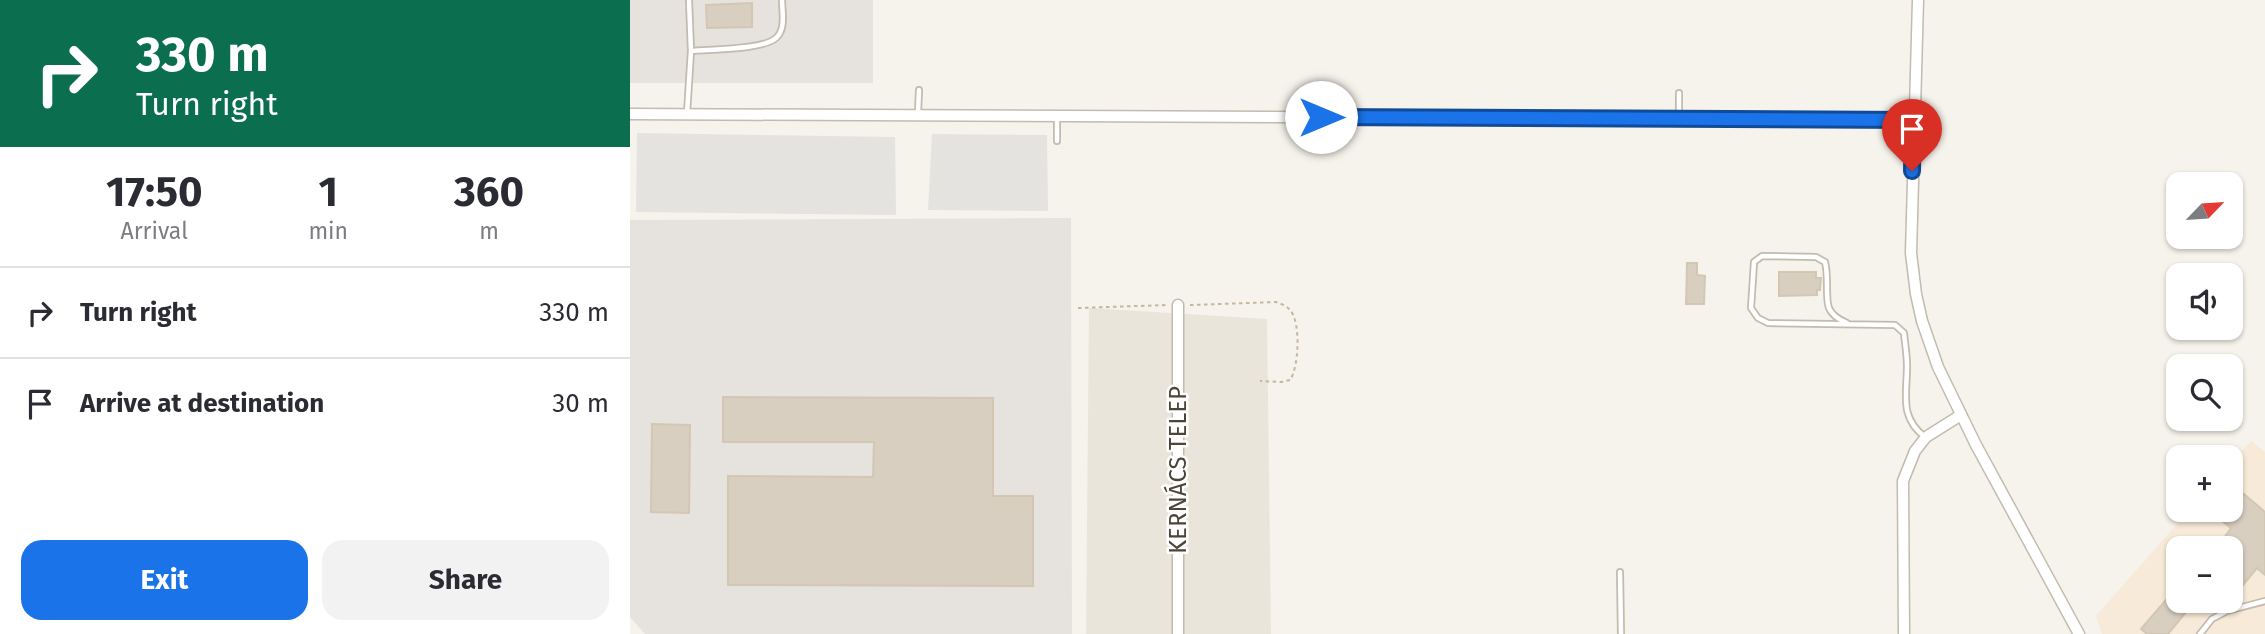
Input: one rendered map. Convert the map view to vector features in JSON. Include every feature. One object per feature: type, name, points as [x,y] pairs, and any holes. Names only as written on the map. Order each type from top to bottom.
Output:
[{"type":"street","points":[[1918,0],[1911,253],[1916,294],[1929,345],[1961,415],[2079,634]]},
{"type":"street","points":[[630,114],[1913,120]]},
{"type":"street","name":"KERNÁCS TELEP","points":[[1178,305],[1178,634]]},
{"type":"street","points":[[1904,634],[1903,481],[1915,451],[1925,438],[1933,430],[1961,415]]},
{"type":"lane","points":[[687,114],[691,51],[689,0]]},
{"type":"lane","points":[[691,51],[765,44],[777,38],[783,27],[782,0]]},
{"type":"lane","points":[[917,115],[919,90]]},
{"type":"lane","points":[[1321,91],[1321,117]]},
{"type":"lane","points":[[1679,93],[1679,118]]},
{"type":"lane","points":[[1057,116],[1057,141]]},
{"type":"lane","points":[[1847,323],[1829,309],[1825,262],[1816,257],[1762,256],[1754,262],[1751,308],[1758,318],[1768,323],[1895,324],[1904,333],[1908,416],[1913,426],[1925,438]]},
{"type":"lane","points":[[1620,572],[1621,634]]},
{"type":"lane","points":[[2200,634],[2212,618],[2265,601]]},
{"type":"path","points":[[1079,308],[1276,302],[1283,304],[1292,311],[1296,322],[1297,365],[1290,380],[1260,381]]},
{"type":"shaded area","points":[[630,0],[873,0],[873,83],[630,83]]},
{"type":"shaded area","points":[[637,133],[895,137],[896,215],[636,212]]},
{"type":"shaded area","points":[[932,134],[1047,135],[1048,211],[928,210]]},
{"type":"shaded area","points":[[1071,218],[1072,634],[645,634],[630,617],[630,220]]},
{"type":"shaded area","points":[[1089,308],[1267,319],[1271,634],[1086,634]]},
{"type":"shaded area","points":[[2251,441],[2265,452],[2265,634],[2102,634],[2096,616],[2166,536],[2166,613],[2243,613],[2243,536],[2166,536],[2179,522],[2243,522],[2243,450]]},
{"type":"building","points":[[752,3],[752,27],[707,28],[706,5]]},
{"type":"building","points":[[1687,263],[1697,263],[1697,275],[1705,276],[1704,304],[1686,304]]},
{"type":"building","points":[[1779,272],[1816,272],[1816,278],[1821,278],[1820,290],[1817,290],[1817,295],[1779,296]]},
{"type":"building","points":[[723,397],[993,398],[993,496],[1033,496],[1033,586],[728,585],[728,476],[873,477],[874,442],[723,442]]},
{"type":"building","points":[[652,424],[690,425],[689,513],[651,512]]},
{"type":"building","points":[[2243,495],[2265,512],[2265,575],[2257,568],[2243,585],[2243,536],[2225,536],[2231,528],[2224,522],[2243,522]]},
{"type":"building","points":[[2166,600],[2166,613],[2185,613],[2168,634],[2147,634],[2141,629]]},
{"type":"route","points":[[1321,117],[1913,120],[1912,171]]}]
